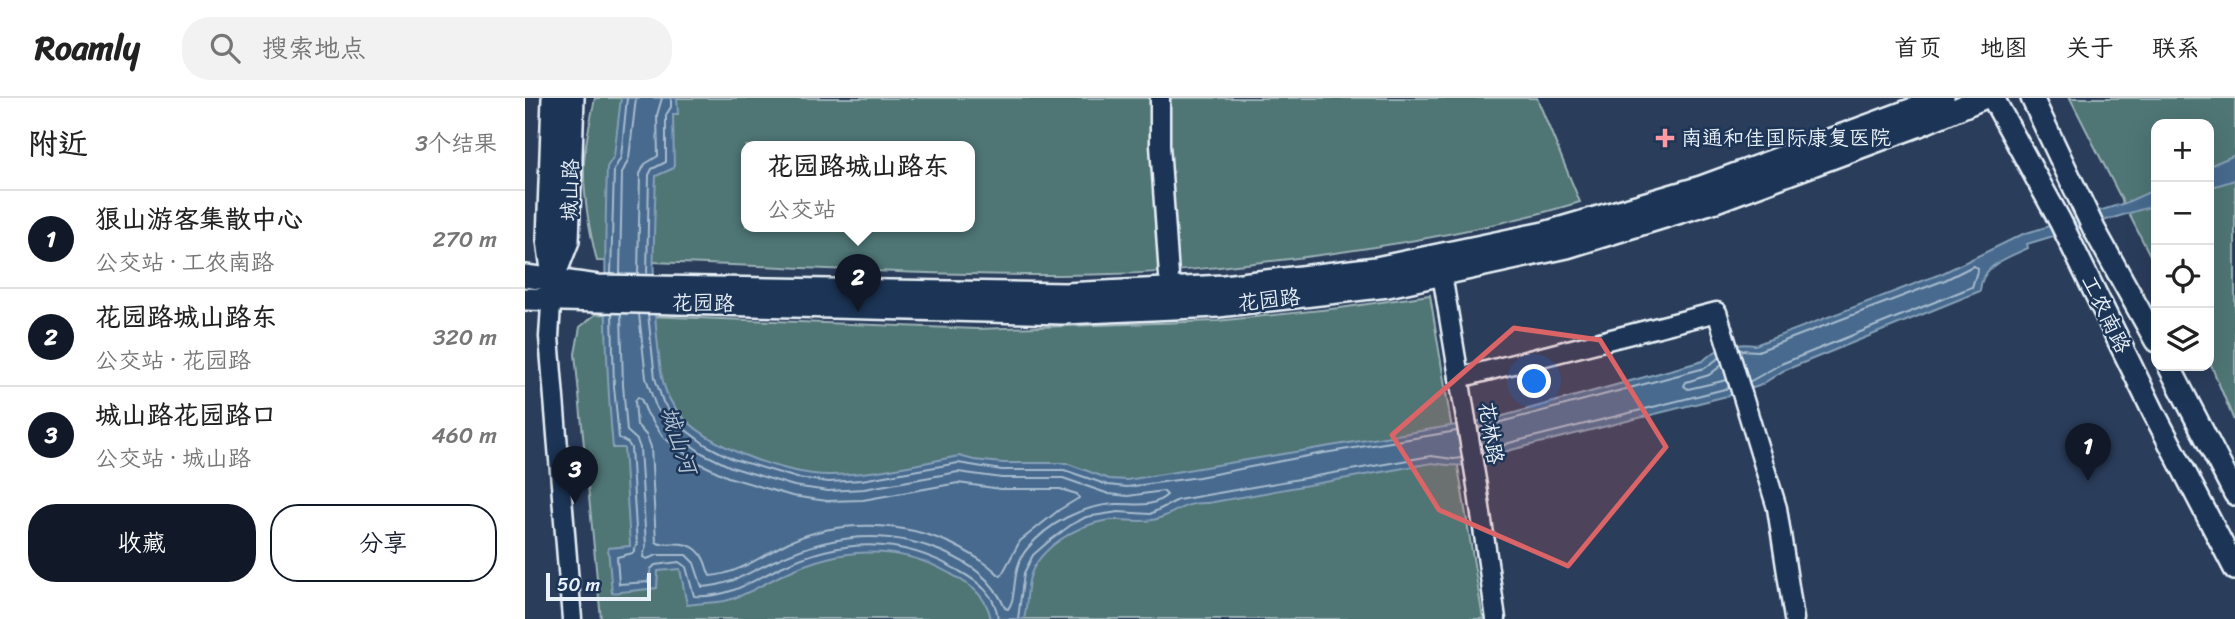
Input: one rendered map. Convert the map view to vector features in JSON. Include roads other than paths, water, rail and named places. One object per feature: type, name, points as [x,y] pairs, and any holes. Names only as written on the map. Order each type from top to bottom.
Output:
[{"type":"main road","name":"城山路","points":[[552,98],[548,240],[553,279]]},
{"type":"main road","name":"城山路","points":[[553,279],[568,241],[573,98]]},
{"type":"main road","name":"花园路","points":[[1440,265],[1701,187],[1943,98]]},
{"type":"main road","name":"花园路","points":[[525,299],[551,300],[598,294],[1065,294],[1224,286],[1376,268],[1440,265],[1567,247],[1716,201],[1917,126],[1983,98]]},
{"type":"main road","name":"工农南路","points":[[1993,98],[2064,228],[2154,413],[2235,569]]},
{"type":"main road","name":"工农南路","points":[[2032,98],[2082,206],[2151,332]]},
{"type":"main road","name":"花园路","points":[[525,276],[553,279],[598,294]]},
{"type":"main road","points":[[2172,371],[2235,495]]},
{"type":"street","points":[[1160,98],[1160,145],[1169,275]]},
{"type":"street","name":"花林路","points":[[1440,265],[1496,619]]},
{"type":"street","name":"城山路","points":[[553,279],[549,337],[572,619]]},
{"type":"street","points":[[1459,378],[1717,312],[1777,508],[1794,619]]},
{"type":"water","name":"城山河","points":[[621,98],[677,98],[678,114],[673,114],[674,168],[656,176],[654,240],[656,325],[661,373],[669,398],[680,414],[697,429],[741,454],[790,470],[832,475],[864,473],[959,456],[1003,463],[1066,463],[1109,479],[1127,480],[1492,419],[1703,361],[1714,352],[1727,347],[1755,345],[1943,273],[2023,234],[2125,203],[2151,191],[2151,207],[2027,244],[2028,248],[1990,269],[1981,282],[1980,291],[1783,371],[1759,386],[1727,396],[1511,450],[1476,464],[1432,463],[1198,503],[1152,520],[1110,520],[1093,523],[1060,540],[1041,557],[1030,577],[1024,619],[991,619],[981,597],[964,582],[929,563],[888,553],[846,554],[804,565],[748,593],[720,602],[687,605],[680,569],[658,571],[657,588],[612,593],[608,548],[630,546],[624,448],[613,448],[605,308],[607,167],[614,156]]},
{"type":"water","points":[[2235,155],[2235,180],[2214,186],[2214,164]]},
{"type":"place","name":"南通和佳国际康复医院","points":[[1665,138]]},
{"type":"place","name":"花园路城山路东","points":[[858,312]]},
{"type":"place","name":"狼山游客集散中心","points":[[2088,481]]},
{"type":"place","name":"城山路花园路口","points":[[575,504]]}]
